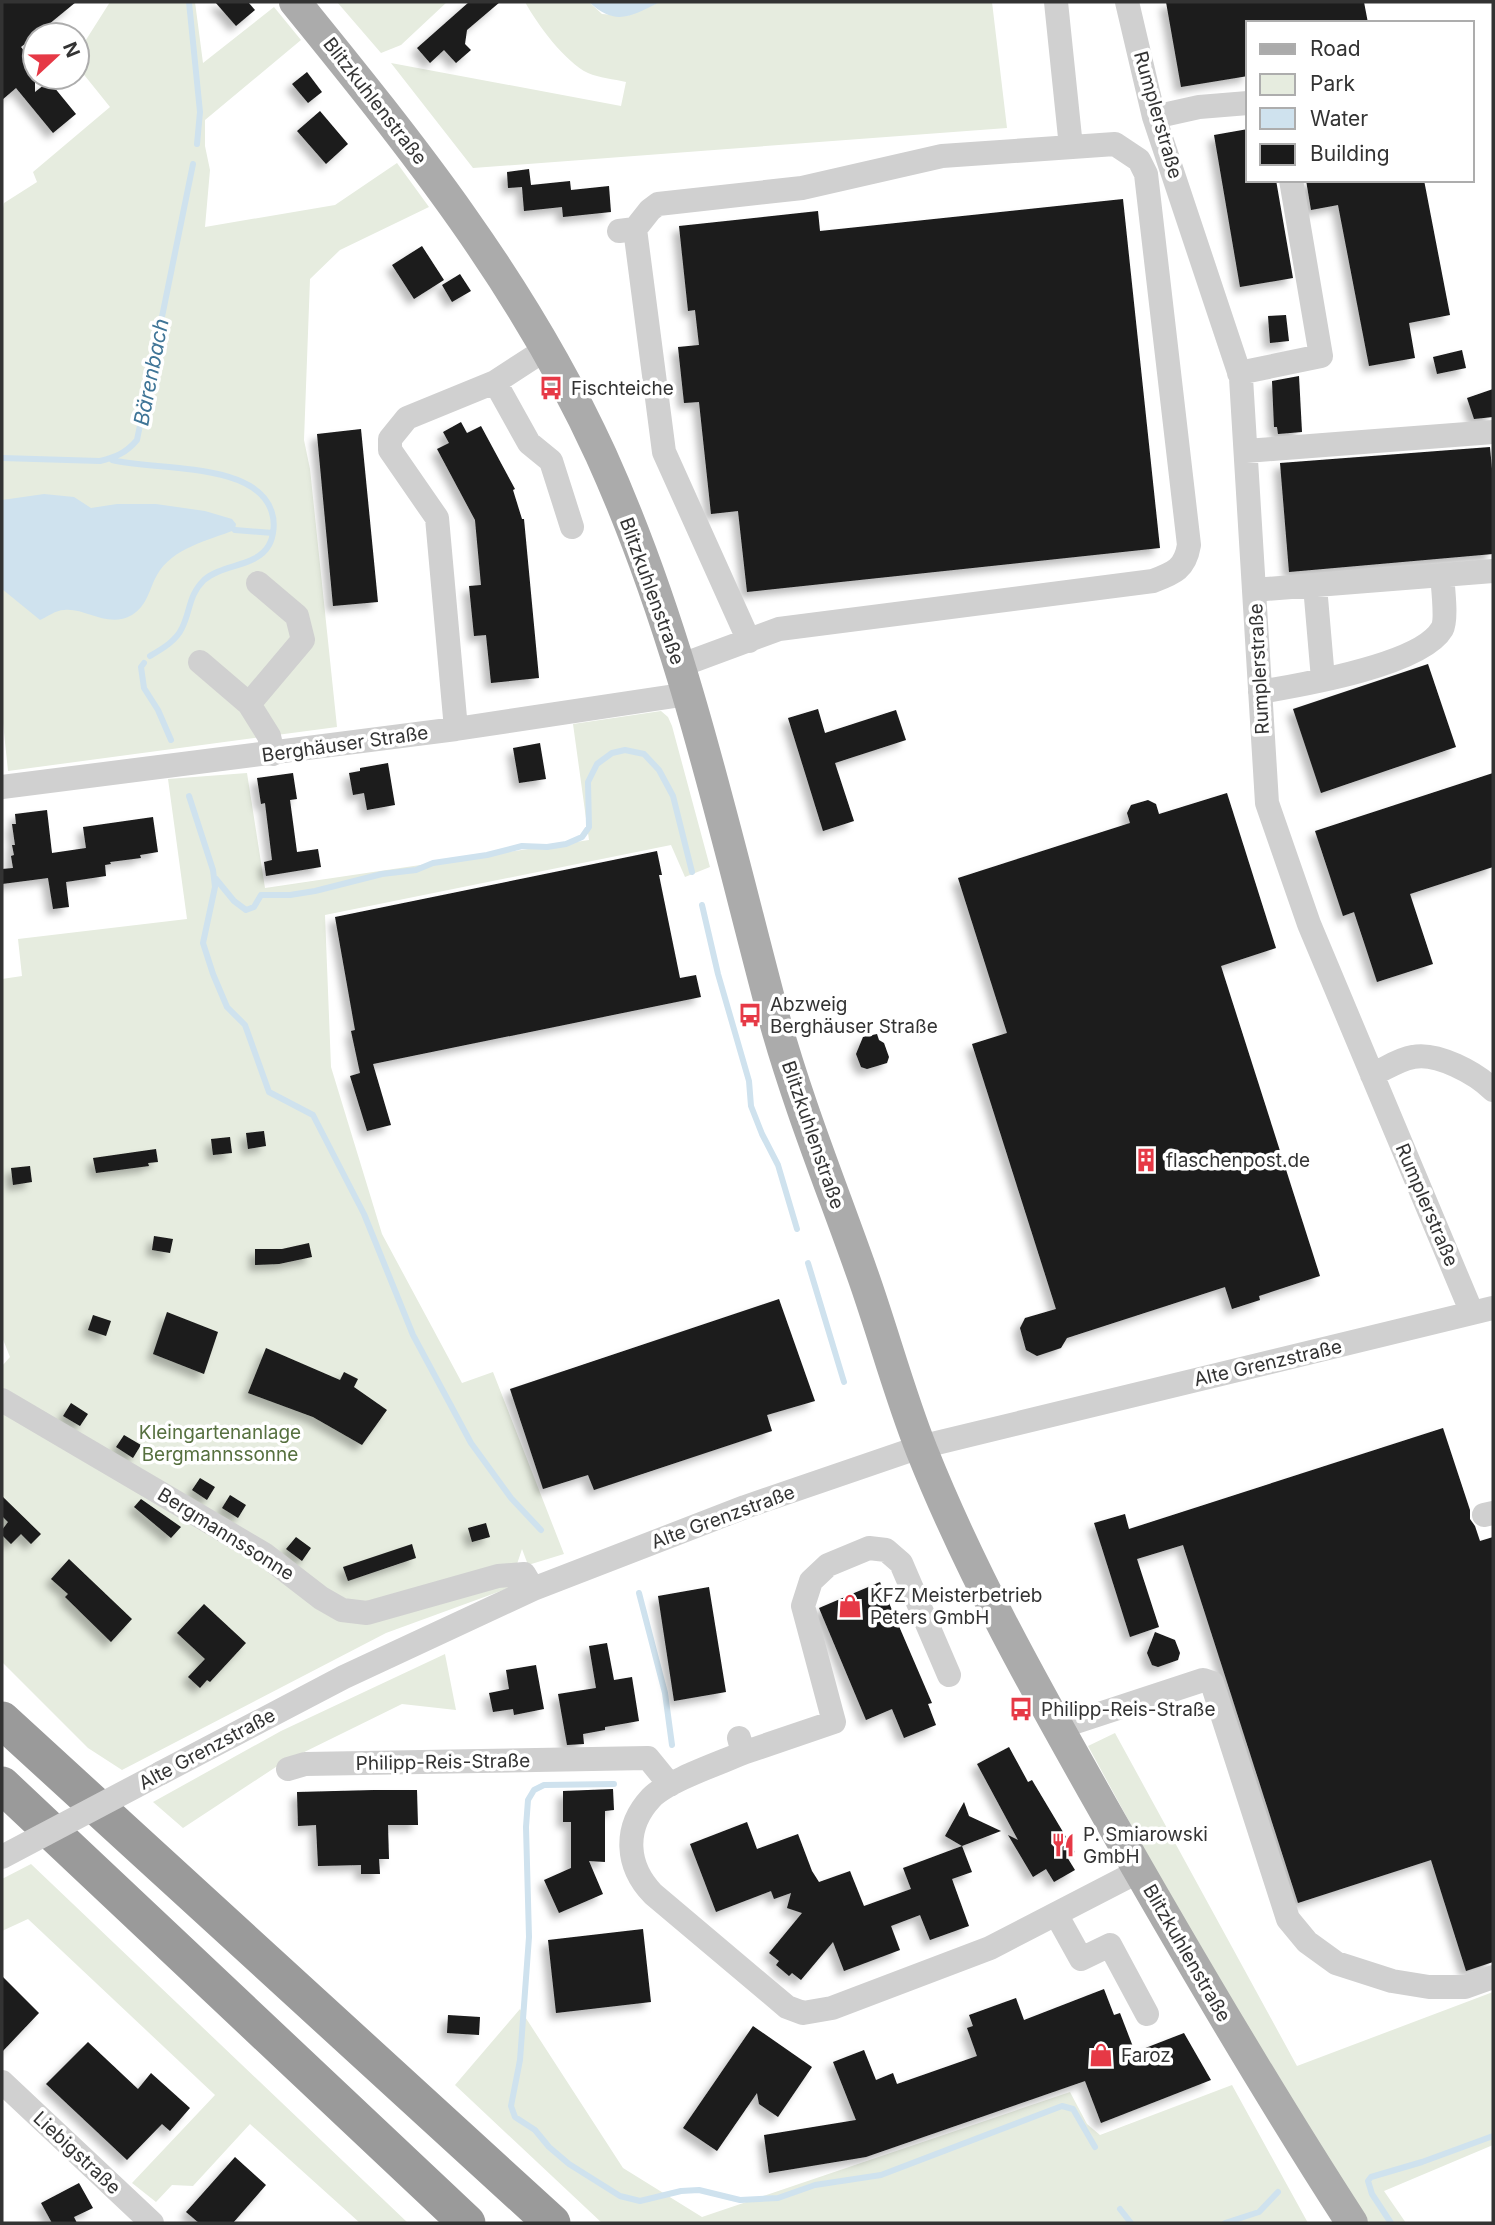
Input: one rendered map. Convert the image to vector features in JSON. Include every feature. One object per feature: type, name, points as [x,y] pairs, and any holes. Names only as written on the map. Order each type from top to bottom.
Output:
[{"type":"highway","points":[[2,1720],[552,2223]]},
{"type":"highway","points":[[2,1785],[467,2223]]},
{"type":"main road","name":"Blitzkuhlenstraße","points":[[295,2],[424,163],[523,306],[600,453],[648,570],[684,680],[722,813],[783,1049],[920,1447],[972,1567],[1058,1728],[1234,2035],[1352,2223]]},
{"type":"street","points":[[1056,2],[1071,147]]},
{"type":"street","name":"Rumplerstraße","points":[[1127,2],[1154,117],[1239,373],[1267,803],[1309,924],[1372,1075],[1483,1311]]},
{"type":"street","points":[[1154,117],[1199,107],[1246,103]]},
{"type":"street","name":"Berghäuser Straße","points":[[2,788],[456,729],[684,680],[749,641],[779,629],[1153,581],[1173,574],[1187,557],[1187,531],[1146,173],[1139,160],[1115,144],[942,156],[802,188],[658,204],[627,230],[664,452],[749,641]]},
{"type":"street","points":[[1239,373],[1321,356],[1291,182]]},
{"type":"street","points":[[456,729],[437,518],[390,450],[390,439],[407,418],[495,382],[546,349]]},
{"type":"street","points":[[495,382],[529,443],[551,461],[572,527]]},
{"type":"street","points":[[1246,451],[1493,432]]},
{"type":"street","points":[[1254,590],[1493,572]]},
{"type":"street","points":[[1260,692],[1398,659],[1432,643],[1444,626],[1442,575]]},
{"type":"street","points":[[249,704],[303,640],[297,616],[258,583]]},
{"type":"street","points":[[1315,586],[1323,679]]},
{"type":"street","points":[[200,662],[249,704],[269,736],[273,754]]},
{"type":"street","points":[[1372,1075],[1412,1057],[1432,1056],[1455,1065],[1493,1090]]},
{"type":"street","name":"Alte Grenzstraße","points":[[2,1857],[344,1677],[533,1589],[745,1507],[920,1447],[1483,1311]]},
{"type":"street","name":"Bergmannssonne","points":[[2,1400],[264,1554],[321,1598],[342,1610],[367,1613],[498,1576],[524,1574],[533,1589]]},
{"type":"street","points":[[949,1675],[901,1563],[886,1550],[869,1548],[828,1565],[811,1581],[803,1606],[834,1722],[741,1745],[652,1797],[639,1818],[632,1837],[634,1868],[642,1883],[787,2007],[803,2013],[832,2008],[990,1948],[1139,1871]]},
{"type":"street","points":[[1058,1728],[1203,1680],[1212,1683],[1288,1919],[1307,1942],[1336,1963],[1404,1983],[1429,1987],[1465,1987],[1493,1977]]},
{"type":"street","name":"Philipp-Reis-Straße","points":[[288,1769],[305,1764],[648,1758],[670,1785]]},
{"type":"street","points":[[1056,1914],[1081,1959],[1110,1945],[1147,2014]]},
{"type":"street","name":"Liebigstraße","points":[[2,2082],[152,2223]]},
{"type":"green space","points":[[110,2],[195,2],[203,63],[274,7],[301,40],[205,120],[205,146],[210,170],[205,227],[335,205],[397,163],[429,207],[340,250],[310,279],[304,440],[310,469],[337,727],[8,771],[2,713],[2,214],[4,203],[37,182],[33,172],[110,107],[91,83],[91,32]]},
{"type":"green space","points":[[337,2],[447,2],[401,45],[381,53]]},
{"type":"green space","points":[[525,2],[589,2],[602,14],[627,16],[660,2],[992,2],[1007,128],[473,168],[391,63],[621,106],[626,82],[592,75],[579,68],[552,42]]},
{"type":"green space","name":"Kleingartenanlage Bergmannssonne","points":[[661,711],[672,726],[710,867],[685,877],[671,845],[325,915],[331,1067],[382,1234],[462,1383],[493,1372],[564,1554],[528,1565],[522,1549],[509,1588],[386,1633],[122,1770],[88,1748],[2,1662],[2,1366],[10,1357],[2,1337],[2,979],[22,976],[18,939],[187,919],[168,779],[247,773],[265,888],[589,840],[573,724]]},
{"type":"green space","points":[[445,1654],[456,1710],[402,1704],[282,1763],[183,1828],[153,1802],[281,1731]]},
{"type":"green space","points":[[1115,1733],[1297,2066],[1493,1992],[1493,2145],[1384,2191],[1406,2223],[1367,2223],[1226,1999],[1088,1746]]},
{"type":"green space","points":[[31,1864],[408,2223],[360,2223],[250,2124],[193,2186],[172,2185],[156,2202],[132,2183],[215,2095],[28,1919],[2,1931],[2,1879]]},
{"type":"green space","points":[[520,2009],[623,2168],[702,2217],[1070,2092],[1087,2124],[1100,2135],[1232,2085],[1308,2223],[602,2223],[455,2085]]},
{"type":"water","points":[[589,2],[660,2],[632,15],[616,17],[607,15]]},
{"type":"water","points":[[44,494],[74,497],[91,508],[117,504],[156,504],[205,511],[232,519],[236,524],[235,530],[192,546],[172,558],[157,575],[142,606],[132,615],[114,620],[80,611],[64,610],[40,620],[2,589],[2,500]]},
{"type":"building","points":[[2,2],[76,2],[53,21],[21,21],[21,91],[57,91],[76,114],[53,133],[16,88],[2,100]]},
{"type":"building","points":[[215,2],[248,2],[255,10],[236,26]]},
{"type":"building","points":[[469,2],[500,2],[467,30],[465,44],[471,50],[456,63],[444,50],[430,63],[417,48]]},
{"type":"building","points":[[1166,2],[1364,2],[1368,21],[1246,21],[1246,76],[1181,87]]},
{"type":"building","points":[[307,72],[322,92],[308,103],[292,84]]},
{"type":"building","points":[[320,111],[348,144],[326,164],[297,131]]},
{"type":"building","points":[[1246,129],[1246,182],[1276,182],[1293,278],[1240,287],[1214,135]]},
{"type":"building","points":[[529,169],[531,185],[570,181],[571,190],[609,186],[611,212],[563,217],[562,207],[524,211],[522,187],[508,188],[507,172]]},
{"type":"building","points":[[1306,182],[1424,182],[1450,315],[1409,323],[1415,358],[1369,366],[1338,205],[1311,210]]},
{"type":"building","points":[[1123,199],[1160,548],[747,592],[738,511],[711,514],[699,402],[684,403],[678,347],[699,345],[695,310],[688,311],[679,226],[818,211],[820,231]]},
{"type":"building","points":[[422,246],[444,280],[414,299],[392,265]]},
{"type":"building","points":[[460,274],[471,291],[452,302],[442,285]]},
{"type":"building","points":[[1286,315],[1289,341],[1270,343],[1268,316]]},
{"type":"building","points":[[1462,350],[1466,368],[1437,374],[1433,357]]},
{"type":"building","points":[[1299,376],[1302,432],[1278,434],[1277,427],[1274,427],[1272,381]]},
{"type":"building","points":[[1493,389],[1493,417],[1474,419],[1467,398]]},
{"type":"building","points":[[461,422],[467,433],[481,426],[515,489],[513,490],[524,519],[539,678],[491,683],[486,635],[474,636],[469,586],[481,585],[475,520],[437,449],[449,443],[443,432]]},
{"type":"building","points":[[361,429],[378,602],[333,606],[317,434]]},
{"type":"building","points":[[1490,447],[1493,554],[1289,572],[1280,463]]},
{"type":"building","points":[[1428,664],[1456,747],[1321,793],[1293,709]]},
{"type":"building","points":[[818,709],[825,733],[896,710],[906,740],[835,763],[854,821],[823,831],[788,718]]},
{"type":"building","points":[[540,743],[546,779],[519,783],[513,748]]},
{"type":"building","points":[[388,763],[395,805],[367,810],[364,793],[353,795],[349,773],[360,771],[360,768]]},
{"type":"building","points":[[293,773],[297,799],[290,800],[297,852],[318,849],[321,867],[266,876],[264,862],[272,860],[265,803],[261,804],[257,778]]},
{"type":"building","points":[[1493,773],[1493,867],[1410,894],[1433,964],[1377,982],[1354,912],[1343,916],[1315,831]]},
{"type":"building","name":"flaschenpost.de","points":[[1227,793],[1276,948],[1221,966],[1320,1276],[1259,1296],[1260,1300],[1232,1309],[1225,1287],[1067,1338],[1061,1348],[1037,1356],[1026,1350],[1020,1328],[1025,1318],[1056,1309],[972,1044],[1007,1033],[958,878],[1130,823],[1127,813],[1131,805],[1148,800],[1156,804],[1159,814]]},
{"type":"building","points":[[47,810],[52,853],[86,848],[83,827],[153,817],[158,852],[140,855],[141,858],[110,862],[111,864],[105,865],[106,876],[66,882],[69,907],[53,909],[48,878],[2,884],[2,869],[13,868],[11,856],[14,855],[12,845],[15,845],[12,824],[16,824],[15,814]]},
{"type":"building","points":[[657,851],[662,875],[659,875],[680,978],[696,975],[701,997],[373,1064],[391,1125],[367,1131],[350,1076],[360,1073],[351,1031],[355,1030],[335,917]]},
{"type":"building","points":[[877,1034],[889,1057],[887,1063],[867,1069],[861,1067],[856,1054],[863,1037]]},
{"type":"building","points":[[264,1131],[266,1146],[248,1149],[246,1133]]},
{"type":"building","points":[[230,1137],[232,1153],[213,1155],[211,1139]]},
{"type":"building","points":[[156,1149],[158,1162],[148,1163],[149,1166],[96,1173],[93,1158]]},
{"type":"building","points":[[30,1166],[32,1182],[13,1185],[11,1168]]},
{"type":"building","points":[[154,1236],[173,1239],[170,1253],[152,1250]]},
{"type":"building","points":[[309,1243],[312,1257],[279,1264],[255,1265],[255,1249],[282,1249]]},
{"type":"building","points":[[779,1299],[815,1401],[767,1415],[772,1431],[594,1490],[588,1475],[543,1489],[510,1389]]},
{"type":"building","points":[[167,1312],[218,1332],[204,1374],[153,1354]]},
{"type":"building","points":[[93,1315],[111,1321],[106,1336],[88,1330]]},
{"type":"building","points":[[266,1348],[340,1380],[344,1372],[358,1379],[354,1387],[387,1410],[362,1445],[313,1417],[248,1393]]},
{"type":"building","points":[[71,1403],[88,1414],[80,1426],[63,1416]]},
{"type":"building","points":[[1443,1428],[1470,1510],[1470,1519],[1480,1541],[1493,1537],[1493,1962],[1466,1971],[1431,1860],[1298,1903],[1183,1545],[1137,1559],[1159,1627],[1130,1637],[1094,1523],[1125,1514],[1129,1529]]},
{"type":"building","points":[[124,1435],[141,1445],[133,1458],[116,1447]]},
{"type":"building","points":[[200,1478],[215,1487],[207,1500],[192,1490]]},
{"type":"building","points":[[230,1495],[246,1505],[238,1518],[222,1508]]},
{"type":"building","points":[[2,1496],[41,1534],[31,1544],[21,1534],[11,1544],[2,1535],[8,1522],[2,1516]]},
{"type":"building","points":[[141,1499],[181,1527],[171,1538],[134,1507]]},
{"type":"building","points":[[486,1523],[490,1537],[472,1542],[468,1528]]},
{"type":"building","points":[[296,1537],[311,1548],[302,1561],[286,1549]]},
{"type":"building","points":[[412,1544],[416,1558],[348,1581],[343,1567]]},
{"type":"building","points":[[69,1559],[132,1619],[111,1642],[65,1597],[68,1594],[51,1579]]},
{"type":"building","points":[[880,1582],[932,1703],[928,1704],[936,1725],[904,1738],[892,1709],[866,1720],[819,1608]]},
{"type":"building","points":[[709,1587],[726,1692],[674,1701],[658,1596]]},
{"type":"building","points":[[204,1604],[246,1643],[210,1682],[207,1680],[200,1688],[188,1677],[205,1659],[177,1633]]},
{"type":"building","points":[[1155,1632],[1175,1640],[1180,1653],[1178,1660],[1158,1667],[1152,1665],[1147,1653]]},
{"type":"building","points":[[607,1643],[614,1680],[632,1677],[639,1721],[583,1734],[584,1744],[567,1745],[558,1694],[596,1688],[589,1646]]},
{"type":"building","points":[[536,1665],[544,1709],[514,1715],[513,1709],[493,1712],[489,1693],[509,1689],[506,1670]]},
{"type":"building","points":[[1009,1747],[1028,1782],[1032,1780],[1075,1852],[1067,1857],[1075,1870],[1054,1882],[1046,1869],[1033,1877],[1008,1835],[1018,1840],[977,1764]]},
{"type":"building","points":[[613,1789],[614,1810],[605,1811],[605,1862],[589,1861],[603,1894],[559,1913],[544,1880],[571,1868],[571,1822],[563,1822],[563,1791]]},
{"type":"building","points":[[417,1790],[418,1825],[388,1825],[389,1859],[379,1859],[380,1874],[361,1874],[361,1865],[318,1866],[316,1825],[298,1826],[297,1792]]},
{"type":"building","points":[[964,1802],[969,1816],[1001,1831],[962,1846],[945,1836]]},
{"type":"building","points":[[747,1822],[757,1849],[798,1834],[819,1882],[850,1871],[864,1906],[911,1889],[903,1868],[962,1846],[972,1872],[952,1879],[969,1926],[930,1940],[920,1915],[891,1926],[900,1950],[844,1971],[833,1942],[801,1980],[792,1973],[789,1976],[776,1965],[779,1961],[769,1953],[802,1913],[787,1908],[791,1893],[774,1899],[771,1891],[716,1912],[690,1844]]},
{"type":"building","points":[[643,1929],[651,2002],[556,2013],[548,1940]]},
{"type":"building","points":[[2,1976],[39,2013],[2,2052]]},
{"type":"building","points":[[1104,1989],[1114,2015],[1120,2013],[1135,2052],[1184,2033],[1211,2080],[1101,2123],[1085,2081],[866,2157],[769,2173],[764,2135],[856,2120],[833,2062],[864,2050],[876,2080],[893,2073],[897,2084],[977,2056],[967,2028],[973,2026],[969,2015],[1016,1998],[1024,2020]]},
{"type":"building","points":[[448,2015],[480,2017],[479,2035],[447,2033]]},
{"type":"building","points":[[753,2026],[812,2067],[778,2117],[759,2104],[757,2093],[717,2151],[683,2128]]},
{"type":"building","points":[[88,2042],[138,2089],[151,2073],[190,2108],[170,2131],[162,2124],[127,2160],[46,2084]]},
{"type":"building","points":[[235,2157],[266,2185],[233,2223],[199,2223],[186,2212]]},
{"type":"building","points":[[79,2183],[93,2208],[74,2217],[77,2223],[52,2223],[41,2203]]},
{"type":"waterway","name":"Bärenbach","points":[[189,2],[200,112],[197,144]]},
{"type":"waterway","name":"Bärenbach","points":[[2,458],[100,461],[120,454],[137,440],[193,164]]},
{"type":"waterway","points":[[112,460],[227,476],[247,484],[263,496],[273,517],[272,537],[264,552],[248,562],[220,571],[204,580],[192,597],[179,633],[150,656]]},
{"type":"waterway","points":[[235,530],[273,533]]},
{"type":"waterway","points":[[144,663],[141,667],[144,688],[158,710],[171,740]]},
{"type":"waterway","points":[[216,879],[234,901],[246,910],[254,907],[261,895],[290,895],[315,891],[382,874],[416,870],[433,863],[487,855],[522,846],[547,847],[566,844],[582,837],[589,827],[588,782],[597,764],[612,753],[625,750],[644,754],[659,770],[673,796],[692,872]]},
{"type":"waterway","points":[[189,796],[213,870],[215,887],[203,943],[227,1007],[245,1025],[269,1092],[313,1115],[364,1214],[413,1335],[471,1443],[511,1498],[541,1530]]},
{"type":"waterway","points":[[702,905],[718,974],[749,1081],[751,1106],[778,1165],[797,1229]]},
{"type":"waterway","points":[[808,1263],[844,1382]]},
{"type":"waterway","points":[[639,1593],[665,1693],[672,1745]]},
{"type":"waterway","points":[[614,1784],[544,1785],[534,1790],[528,1800],[526,1827],[529,1937],[520,2060],[511,2106],[515,2117],[535,2130],[549,2147],[569,2164],[620,2196],[640,2201],[681,2191],[699,2190],[740,2200],[778,2198],[815,2185],[881,2175],[1062,2106],[1073,2109],[1095,2147]]},
{"type":"waterway","points":[[1391,2223],[1372,2194],[1368,2181],[1371,2177],[1493,2136]]},
{"type":"waterway","points":[[1225,2223],[1259,2212],[1278,2192]]},
{"type":"waterway","points":[[1120,2209],[1131,2223]]},
{"type":"place","name":"Fischteiche","points":[[551,388]]},
{"type":"place","name":"Abzweig Berghäuser Straße","points":[[750,1015]]},
{"type":"place","name":"flaschenpost.de","points":[[1146,1160]]},
{"type":"place","name":"KFZ Meisterbetrieb Peters GmbH","points":[[850,1606]]},
{"type":"place","name":"Philipp-Reis-Straße","points":[[1021,1709]]},
{"type":"place","name":"P. Smiarowski GmbH","points":[[1063,1845]]},
{"type":"place","name":"Faroz","points":[[1101,2055]]}]
